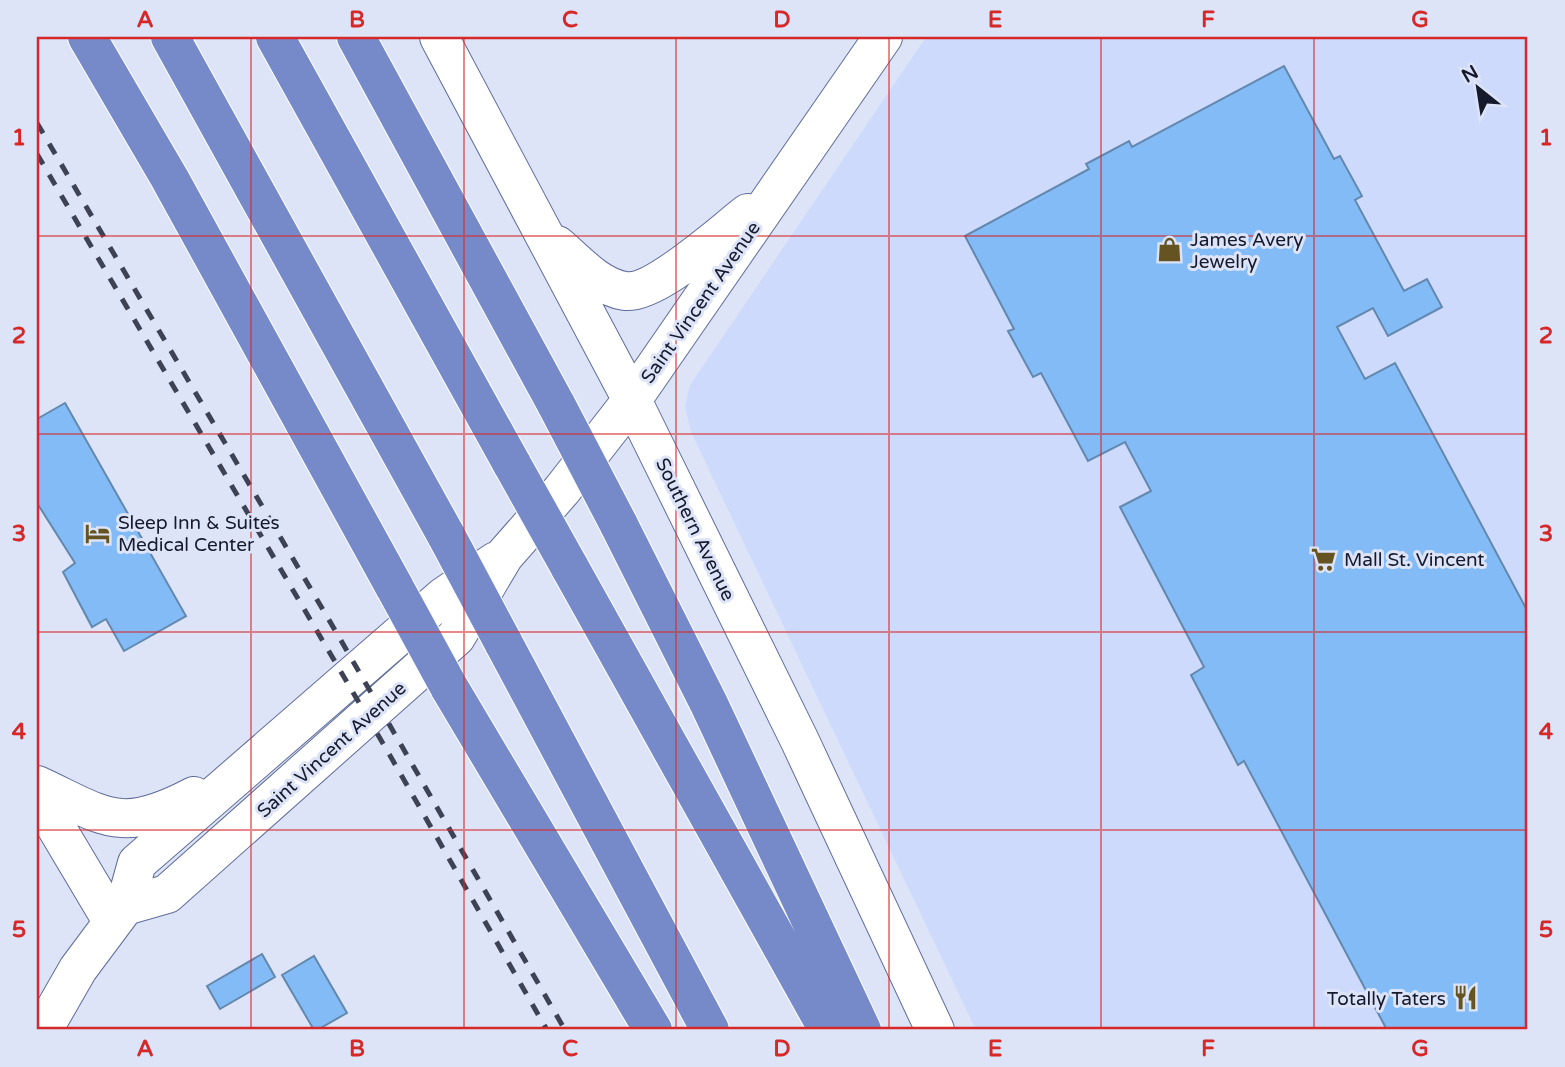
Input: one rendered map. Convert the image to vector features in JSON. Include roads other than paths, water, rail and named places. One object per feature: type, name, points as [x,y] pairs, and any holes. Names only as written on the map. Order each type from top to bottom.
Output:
[{"type":"highway","points":[[87,37],[170,179],[449,687],[653,1030]]},
{"type":"highway","points":[[170,37],[447,537],[710,1030]]},
{"type":"highway","points":[[275,37],[828,1030]]},
{"type":"highway","points":[[356,37],[618,523],[709,704],[862,1030]]},
{"type":"street","name":"Southern Avenue","points":[[439,37],[632,400],[799,739],[935,1030]]},
{"type":"street","name":"Saint Vincent Avenue","points":[[119,914],[167,894],[456,637],[504,556],[562,490],[632,400],[883,37]]},
{"type":"street","points":[[543,233],[597,279],[616,288],[635,291],[674,271],[777,190]]},
{"type":"street","name":"Saint Vincent Avenue","points":[[43,1030],[70,980],[119,914],[137,863],[443,597],[504,556]]},
{"type":"street","points":[[37,785],[97,813],[130,820],[162,812],[242,770]]},
{"type":"street","points":[[37,795],[119,914]]},
{"type":"railway","points":[[37,123],[339,637],[565,1030]]},
{"type":"railway","points":[[37,154],[388,752],[547,1030]]},
{"type":"place","name":"James Avery Jewelry","points":[[1170,250]]},
{"type":"place","name":"Sleep Inn & Suites Medical Center","points":[[98,533]]},
{"type":"place","name":"Mall St. Vincent","points":[[1324,559]]},
{"type":"place","name":"Totally Taters","points":[[1466,998]]}]
